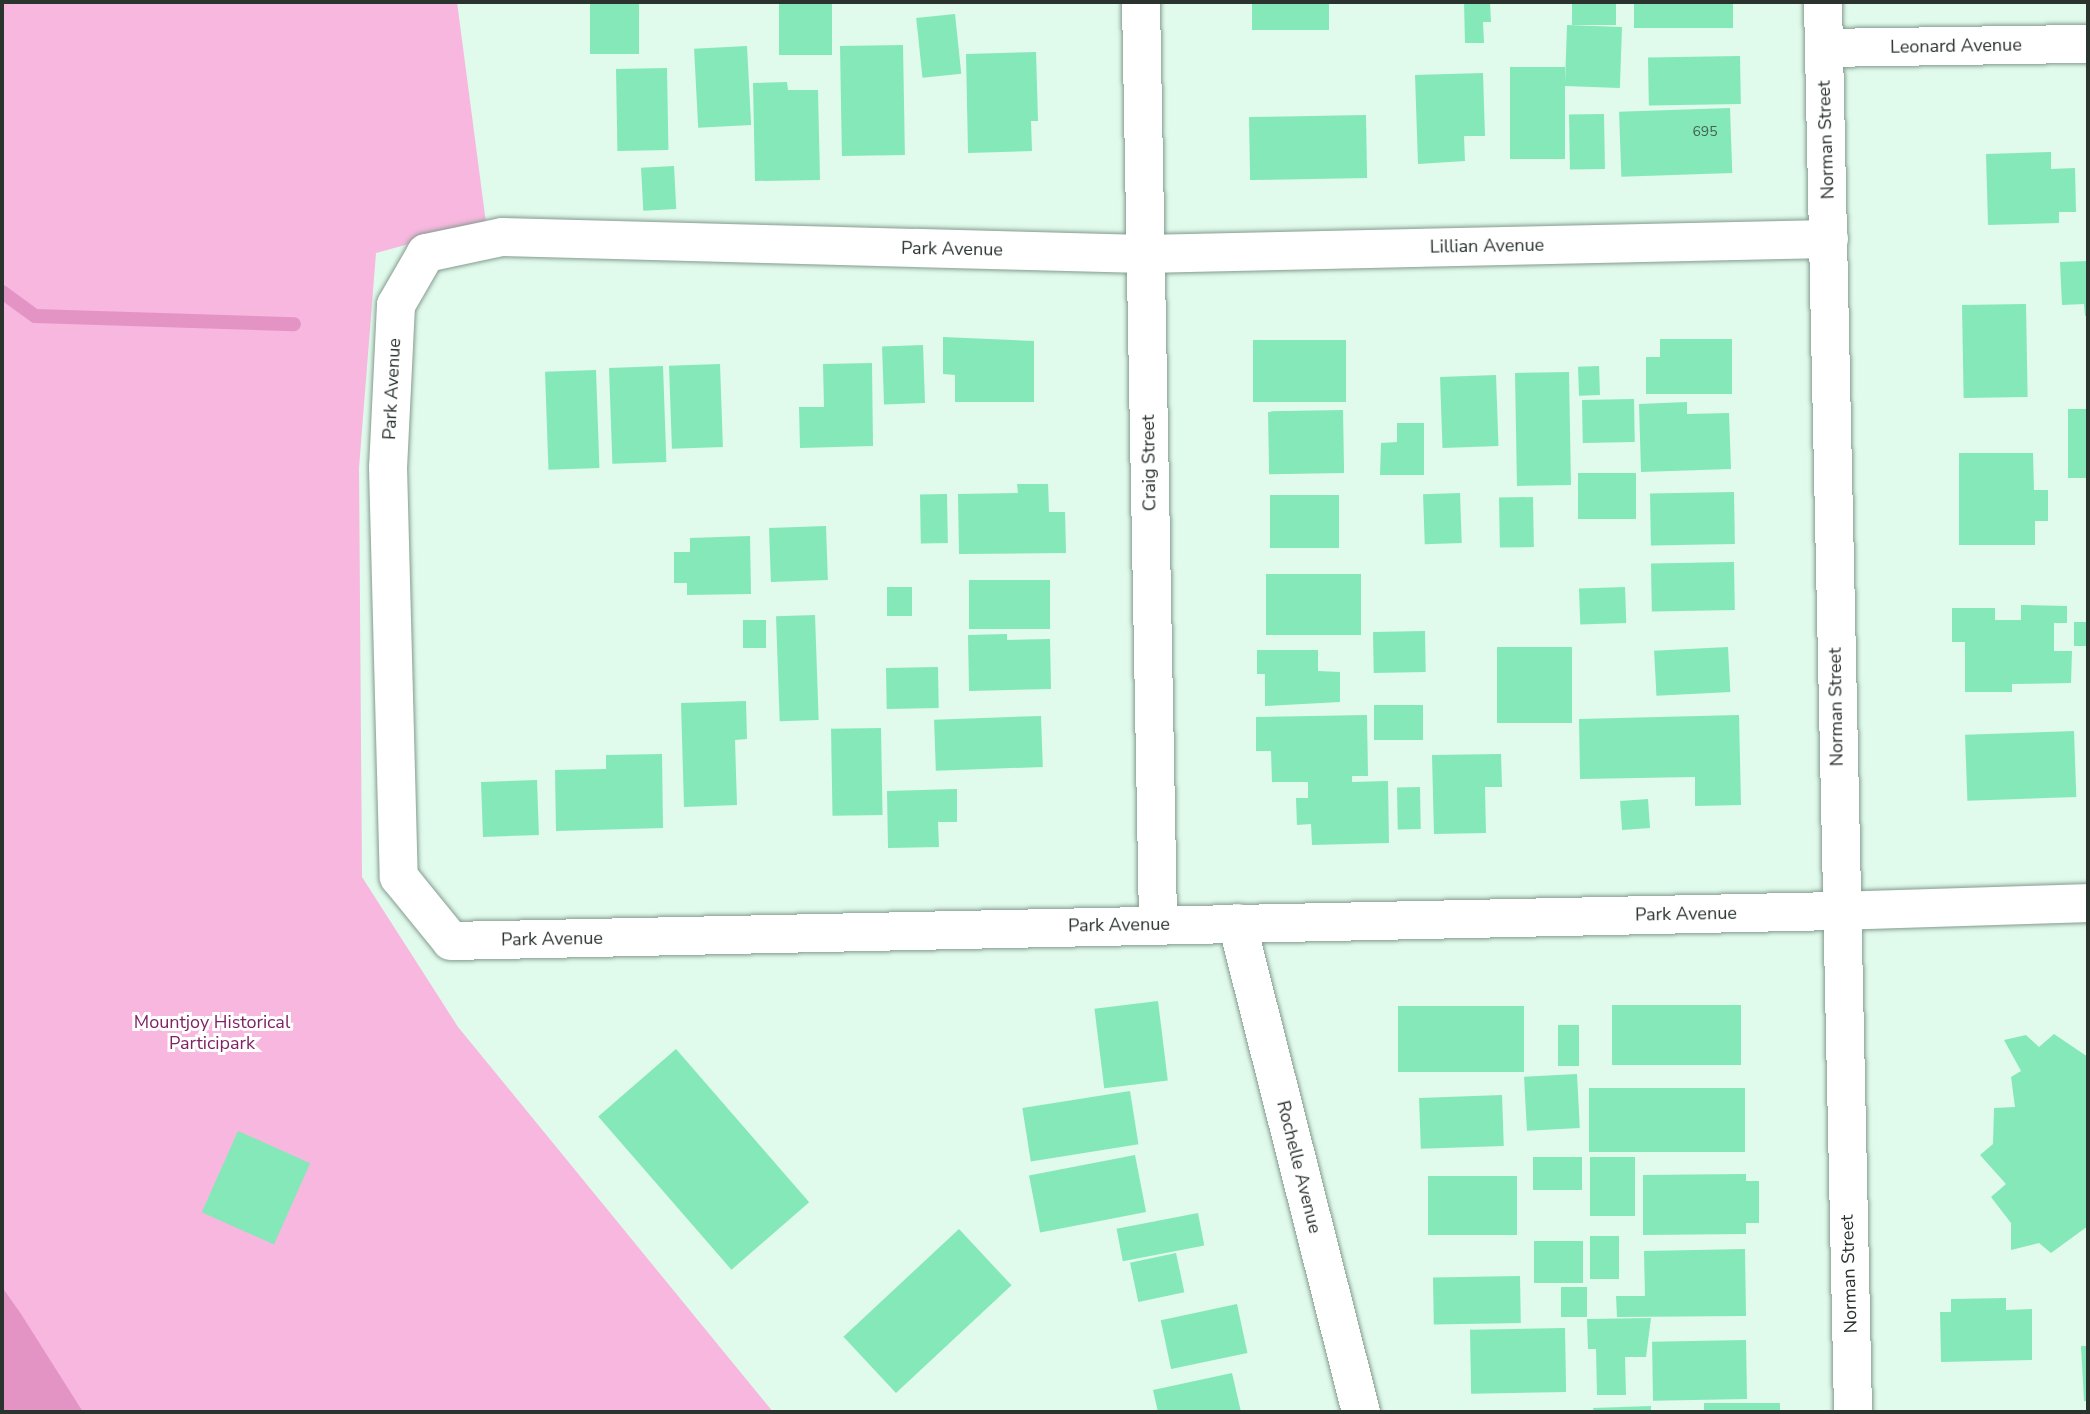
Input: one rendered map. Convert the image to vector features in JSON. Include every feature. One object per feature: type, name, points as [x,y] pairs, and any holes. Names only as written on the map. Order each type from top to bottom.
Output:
[{"type":"street","name":"Craig Street","points":[[1140,2],[1158,924]]},
{"type":"street","name":"Norman Street","points":[[1823,2],[1839,911],[1853,1412]]},
{"type":"street","name":"Leonard Avenue","points":[[1824,48],[2088,44]]},
{"type":"street","name":"Park Avenue","points":[[1144,254],[502,237],[426,253],[396,305],[388,467],[399,877],[451,942],[2088,903]]},
{"type":"street","name":"Lillian Avenue","points":[[1144,254],[1829,239]]},
{"type":"street","name":"Rochelle Avenue","points":[[1237,923],[1361,1412]]},
{"type":"green space","name":"Mountjoy Historical Participark","points":[[2,2],[457,2],[486,223],[376,253],[359,468],[362,877],[458,1027],[773,1412],[81,1412],[2,1292]]},
{"type":"shaded area","points":[[2,1287],[21,1314],[83,1412],[2,1412]]},
{"type":"building","points":[[590,2],[639,2],[639,54],[590,54]]},
{"type":"building","points":[[779,2],[832,2],[832,55],[779,55]]},
{"type":"building","points":[[1252,2],[1329,2],[1329,30],[1252,30]]},
{"type":"building","points":[[1464,2],[1490,2],[1491,22],[1483,22],[1484,43],[1465,43]]},
{"type":"building","points":[[1572,2],[1616,2],[1616,25],[1572,25]]},
{"type":"building","points":[[1634,2],[1733,2],[1733,28],[1634,28]]},
{"type":"building","points":[[955,14],[961,74],[922,78],[916,18]]},
{"type":"building","points":[[1567,25],[1622,27],[1620,88],[1565,86]]},
{"type":"building","points":[[903,45],[905,155],[842,156],[840,46]]},
{"type":"building","points":[[747,46],[751,125],[698,128],[694,49]]},
{"type":"building","points":[[1036,52],[1038,121],[1031,121],[1032,151],[968,153],[966,54]]},
{"type":"building","points":[[1740,56],[1741,104],[1649,106],[1648,58]]},
{"type":"building","points":[[1510,67],[1565,67],[1565,159],[1510,159]]},
{"type":"building","points":[[667,68],[668,150],[617,151],[616,69]]},
{"type":"building","points":[[1483,73],[1485,136],[1464,136],[1465,161],[1418,164],[1415,75]]},
{"type":"building","points":[[787,82],[788,90],[818,90],[820,180],[755,181],[753,83]]},
{"type":"building","points":[[1730,108],[1732,173],[1621,177],[1619,112]]},
{"type":"building","points":[[1604,114],[1605,169],[1570,170],[1569,115]]},
{"type":"building","points":[[1366,115],[1367,178],[1250,180],[1249,117]]},
{"type":"building","points":[[2051,152],[2051,169],[2075,168],[2076,212],[2059,212],[2059,223],[1988,225],[1986,154]]},
{"type":"building","points":[[674,166],[676,209],[643,211],[641,168]]},
{"type":"building","points":[[2088,261],[2088,316],[2085,316],[2084,304],[2062,305],[2060,262]]},
{"type":"building","points":[[2026,304],[2028,397],[1964,398],[1962,305]]},
{"type":"building","points":[[943,337],[1034,341],[1034,402],[955,402],[955,375],[943,374]]},
{"type":"building","points":[[1660,339],[1732,339],[1732,394],[1646,394],[1646,357],[1660,357]]},
{"type":"building","points":[[1253,340],[1346,340],[1346,402],[1253,402]]},
{"type":"building","points":[[923,345],[925,403],[884,404],[882,346]]},
{"type":"building","points":[[872,363],[873,446],[800,448],[799,407],[824,407],[823,364]]},
{"type":"building","points":[[720,364],[723,447],[672,449],[669,366]]},
{"type":"building","points":[[663,366],[666,462],[612,464],[609,368]]},
{"type":"building","points":[[1599,366],[1600,395],[1579,396],[1578,367]]},
{"type":"building","points":[[596,370],[599,468],[548,470],[545,372]]},
{"type":"building","points":[[1569,372],[1571,485],[1517,486],[1515,373]]},
{"type":"building","points":[[1496,375],[1498,446],[1443,448],[1440,377]]},
{"type":"building","points":[[1634,399],[1635,442],[1583,443],[1582,400]]},
{"type":"building","points":[[1687,402],[1687,414],[1729,413],[1731,469],[1641,472],[1639,404]]},
{"type":"building","points":[[2068,409],[2088,409],[2088,478],[2068,478]]},
{"type":"building","points":[[1343,410],[1344,473],[1269,474],[1268,411]]},
{"type":"building","points":[[1397,423],[1424,423],[1424,475],[1380,475],[1381,443],[1397,442]]},
{"type":"building","points":[[1959,453],[2033,453],[2034,490],[2048,490],[2048,521],[2035,521],[2035,545],[1959,545]]},
{"type":"building","points":[[1578,473],[1636,473],[1636,519],[1578,519]]},
{"type":"building","points":[[1017,484],[1048,484],[1049,512],[1065,512],[1066,553],[959,554],[958,494],[1018,493]]},
{"type":"building","points":[[1734,492],[1735,544],[1651,545],[1650,493]]},
{"type":"building","points":[[1460,493],[1462,543],[1425,544],[1423,494]]},
{"type":"building","points":[[920,494],[947,494],[948,543],[921,543]]},
{"type":"building","points":[[1270,495],[1339,495],[1339,548],[1270,548]]},
{"type":"building","points":[[1533,497],[1534,547],[1500,548],[1499,498]]},
{"type":"building","points":[[826,526],[828,580],[771,582],[769,528]]},
{"type":"building","points":[[750,536],[751,594],[687,595],[687,583],[674,583],[674,552],[690,552],[690,538]]},
{"type":"building","points":[[1734,562],[1735,610],[1652,611],[1651,563]]},
{"type":"building","points":[[1266,574],[1361,574],[1361,635],[1266,635]]},
{"type":"building","points":[[969,580],[1050,580],[1050,629],[969,629]]},
{"type":"building","points":[[887,587],[912,587],[912,616],[887,616]]},
{"type":"building","points":[[1625,587],[1626,623],[1580,625],[1579,589]]},
{"type":"building","points":[[2021,605],[2067,606],[2067,623],[2054,623],[2054,651],[2072,651],[2071,683],[2012,684],[2012,692],[1965,692],[1965,642],[1952,642],[1952,608],[1995,608],[1995,620],[2021,620]]},
{"type":"building","points":[[815,615],[819,720],[780,721],[776,616]]},
{"type":"building","points":[[743,620],[766,620],[766,648],[743,648]]},
{"type":"building","points":[[2074,622],[2088,622],[2088,646],[2074,646]]},
{"type":"building","points":[[1425,631],[1426,672],[1374,673],[1373,632]]},
{"type":"building","points":[[1007,634],[1007,640],[1050,639],[1051,689],[969,691],[968,635]]},
{"type":"building","points":[[1497,647],[1572,647],[1572,723],[1497,723]]},
{"type":"building","points":[[1728,647],[1730,692],[1656,696],[1654,651]]},
{"type":"building","points":[[1257,650],[1318,650],[1318,671],[1340,672],[1340,702],[1265,706],[1265,674],[1257,674]]},
{"type":"building","points":[[938,667],[939,708],[887,709],[886,668]]},
{"type":"building","points":[[746,701],[747,739],[735,740],[737,805],[684,807],[681,703]]},
{"type":"building","points":[[1374,705],[1423,705],[1423,740],[1374,740]]},
{"type":"building","points":[[1367,715],[1368,776],[1352,776],[1352,782],[1388,781],[1389,843],[1312,845],[1311,824],[1297,825],[1296,798],[1308,798],[1308,782],[1272,782],[1271,751],[1256,751],[1256,717]]},
{"type":"building","points":[[1739,715],[1741,805],[1695,806],[1695,777],[1580,779],[1579,719]]},
{"type":"building","points":[[1041,716],[1043,767],[936,771],[934,720]]},
{"type":"building","points":[[881,728],[883,815],[833,816],[831,729]]},
{"type":"building","points":[[2074,731],[2076,797],[1967,801],[1965,735]]},
{"type":"building","points":[[662,754],[663,828],[556,831],[555,770],[606,769],[606,755]]},
{"type":"building","points":[[1501,754],[1502,787],[1485,787],[1486,833],[1434,834],[1432,755]]},
{"type":"building","points":[[537,780],[539,835],[483,837],[481,782]]},
{"type":"building","points":[[1397,787],[1420,787],[1421,829],[1398,829]]},
{"type":"building","points":[[957,789],[957,822],[938,822],[939,847],[888,848],[887,791]]},
{"type":"building","points":[[1648,799],[1650,828],[1622,830],[1620,801]]},
{"type":"building","points":[[1158,1001],[1168,1080],[1104,1088],[1094,1009]]},
{"type":"building","points":[[1612,1005],[1741,1005],[1741,1065],[1612,1065]]},
{"type":"building","points":[[1398,1006],[1524,1006],[1524,1072],[1398,1072]]},
{"type":"building","points":[[1558,1025],[1579,1025],[1579,1066],[1558,1066]]},
{"type":"building","points":[[2054,1034],[2088,1057],[2088,1226],[2051,1253],[2039,1243],[2011,1250],[2011,1223],[1991,1197],[2006,1184],[1980,1155],[1993,1144],[1994,1108],[2015,1107],[2011,1077],[2021,1071],[2004,1040],[2026,1035],[2039,1047]]},
{"type":"building","points":[[676,1049],[809,1202],[731,1270],[598,1117]]},
{"type":"building","points":[[1577,1074],[1580,1128],[1527,1131],[1524,1077]]},
{"type":"building","points":[[1589,1088],[1745,1088],[1745,1152],[1589,1152]]},
{"type":"building","points":[[1130,1091],[1138,1144],[1031,1161],[1022,1108]]},
{"type":"building","points":[[1502,1095],[1504,1146],[1421,1149],[1419,1098]]},
{"type":"building","points":[[238,1131],[310,1163],[274,1244],[202,1212]]},
{"type":"building","points":[[1135,1155],[1146,1212],[1040,1233],[1029,1176]]},
{"type":"building","points":[[1533,1157],[1582,1157],[1582,1190],[1533,1190]]},
{"type":"building","points":[[1590,1157],[1635,1157],[1635,1216],[1590,1216]]},
{"type":"building","points":[[1746,1174],[1746,1181],[1759,1181],[1759,1223],[1746,1223],[1746,1234],[1643,1235],[1643,1175]]},
{"type":"building","points":[[1428,1176],[1517,1176],[1517,1235],[1428,1235]]},
{"type":"building","points":[[1198,1213],[1204,1245],[1123,1261],[1117,1229]]},
{"type":"building","points":[[959,1229],[1012,1285],[896,1393],[843,1337]]},
{"type":"building","points":[[1590,1236],[1619,1236],[1619,1279],[1590,1279]]},
{"type":"building","points":[[1534,1241],[1583,1241],[1583,1283],[1534,1283]]},
{"type":"building","points":[[1745,1249],[1746,1316],[1617,1317],[1616,1296],[1645,1296],[1644,1251]]},
{"type":"building","points":[[1176,1253],[1184,1292],[1138,1302],[1130,1263]]},
{"type":"building","points":[[1520,1276],[1521,1323],[1434,1325],[1433,1278]]},
{"type":"building","points":[[1561,1287],[1587,1287],[1587,1317],[1561,1317]]},
{"type":"building","points":[[2006,1298],[2006,1310],[2032,1309],[2032,1360],[1941,1362],[1940,1312],[1951,1312],[1951,1299]]},
{"type":"building","points":[[1237,1304],[1247,1353],[1171,1369],[1161,1320]]},
{"type":"building","points":[[1651,1318],[1646,1357],[1625,1357],[1626,1395],[1597,1395],[1596,1349],[1588,1349],[1587,1319]]},
{"type":"building","points":[[1565,1328],[1566,1392],[1471,1394],[1470,1330]]},
{"type":"building","points":[[1746,1340],[1747,1399],[1653,1401],[1652,1342]]},
{"type":"building","points":[[2081,1346],[2088,1346],[2088,1401],[2084,1401]]},
{"type":"building","points":[[1232,1373],[1241,1412],[1158,1412],[1153,1390]]},
{"type":"building","points":[[1704,1403],[1780,1403],[1780,1412],[1704,1412]]},
{"type":"building","points":[[1651,1406],[1651,1412],[1594,1412],[1593,1408]]},
{"type":"waterway","points":[[2,292],[35,316],[294,324]]}]
